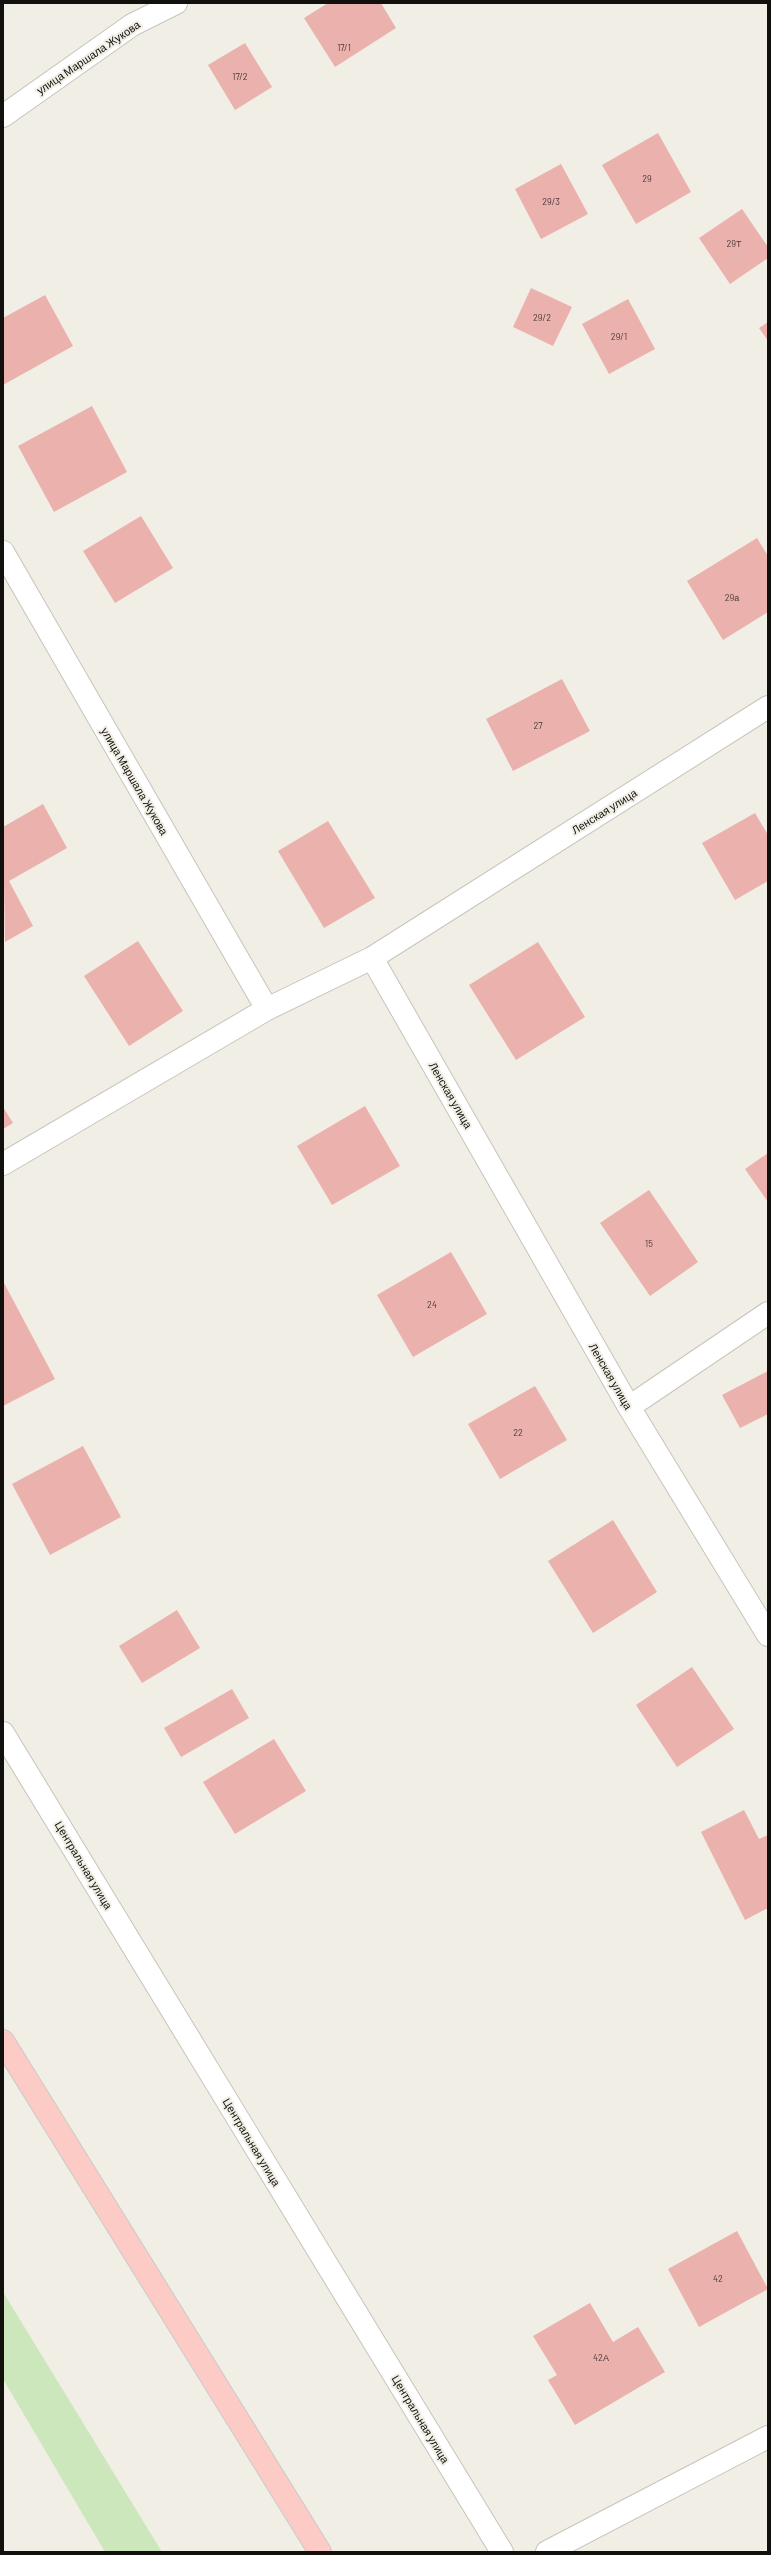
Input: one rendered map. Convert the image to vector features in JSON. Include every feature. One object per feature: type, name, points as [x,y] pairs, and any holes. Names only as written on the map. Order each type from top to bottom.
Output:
[{"type":"main road","points":[[3,2041],[320,2552]]},
{"type":"street","name":"улица Маршала Жукова","points":[[3,116],[132,25],[176,3]]},
{"type":"street","name":"улица Маршала Жукова","points":[[3,552],[267,1009]]},
{"type":"street","name":"Ленская улица","points":[[768,707],[372,958],[629,1407],[768,1635]]},
{"type":"street","points":[[3,1164],[267,1009],[372,958]]},
{"type":"street","points":[[629,1407],[768,1313]]},
{"type":"street","name":"Центральная улица","points":[[3,1732],[502,2552]]},
{"type":"street","points":[[547,2552],[768,2437]]},
{"type":"green space","points":[[3,2292],[162,2552],[105,2552],[3,2379]]},
{"type":"building","points":[[328,3],[381,3],[396,28],[335,67],[304,18]]},
{"type":"building","points":[[245,43],[272,87],[235,110],[208,65]]},
{"type":"building","points":[[658,133],[691,192],[636,224],[602,165]]},
{"type":"building","points":[[561,164],[588,214],[541,239],[515,189]]},
{"type":"building","points":[[742,209],[768,247],[768,258],[730,284],[699,238]]},
{"type":"building","points":[[531,288],[572,307],[553,346],[513,327]]},
{"type":"building","points":[[45,295],[73,346],[3,385],[3,318]]},
{"type":"building","points":[[628,299],[655,349],[609,374],[582,324]]},
{"type":"building","points":[[768,322],[768,341],[759,328]]},
{"type":"building","points":[[92,406],[127,472],[54,512],[18,446]]},
{"type":"building","points":[[141,516],[173,568],[115,603],[83,551]]},
{"type":"building","points":[[757,538],[768,556],[768,612],[723,640],[687,581]]},
{"type":"building","points":[[562,679],[590,731],[513,771],[486,719]]},
{"type":"building","points":[[43,804],[67,848],[9,881],[33,926],[5,942],[3,827]]},
{"type":"building","points":[[755,813],[768,835],[768,881],[735,900],[702,843]]},
{"type":"building","points":[[328,821],[375,898],[324,928],[278,851]]},
{"type":"building","points":[[138,941],[183,1011],[129,1046],[84,976]]},
{"type":"building","points":[[538,942],[585,1017],[516,1060],[469,985]]},
{"type":"building","points":[[365,1106],[400,1166],[332,1205],[297,1146]]},
{"type":"building","points":[[3,1107],[13,1123],[3,1129]]},
{"type":"building","points":[[768,1153],[768,1202],[745,1169]]},
{"type":"building","points":[[649,1190],[698,1262],[650,1296],[600,1223]]},
{"type":"building","points":[[451,1252],[487,1314],[413,1357],[377,1295]]},
{"type":"building","points":[[3,1281],[55,1379],[3,1406]]},
{"type":"building","points":[[768,1371],[768,1414],[740,1428],[722,1395]]},
{"type":"building","points":[[535,1386],[567,1440],[500,1479],[468,1424]]},
{"type":"building","points":[[83,1446],[121,1517],[50,1555],[12,1484]]},
{"type":"building","points":[[613,1520],[657,1592],[593,1633],[548,1561]]},
{"type":"building","points":[[177,1610],[200,1648],[142,1683],[119,1646]]},
{"type":"building","points":[[692,1667],[734,1729],[677,1767],[636,1705]]},
{"type":"building","points":[[232,1689],[249,1718],[181,1757],[164,1728]]},
{"type":"building","points":[[274,1739],[306,1791],[235,1834],[203,1782]]},
{"type":"building","points":[[744,1810],[759,1839],[768,1835],[768,1908],[745,1920],[701,1832]]},
{"type":"building","points":[[737,2231],[768,2289],[699,2327],[668,2269]]},
{"type":"building","points":[[590,2303],[613,2342],[638,2327],[665,2372],[575,2425],[548,2380],[557,2375],[533,2336]]}]
